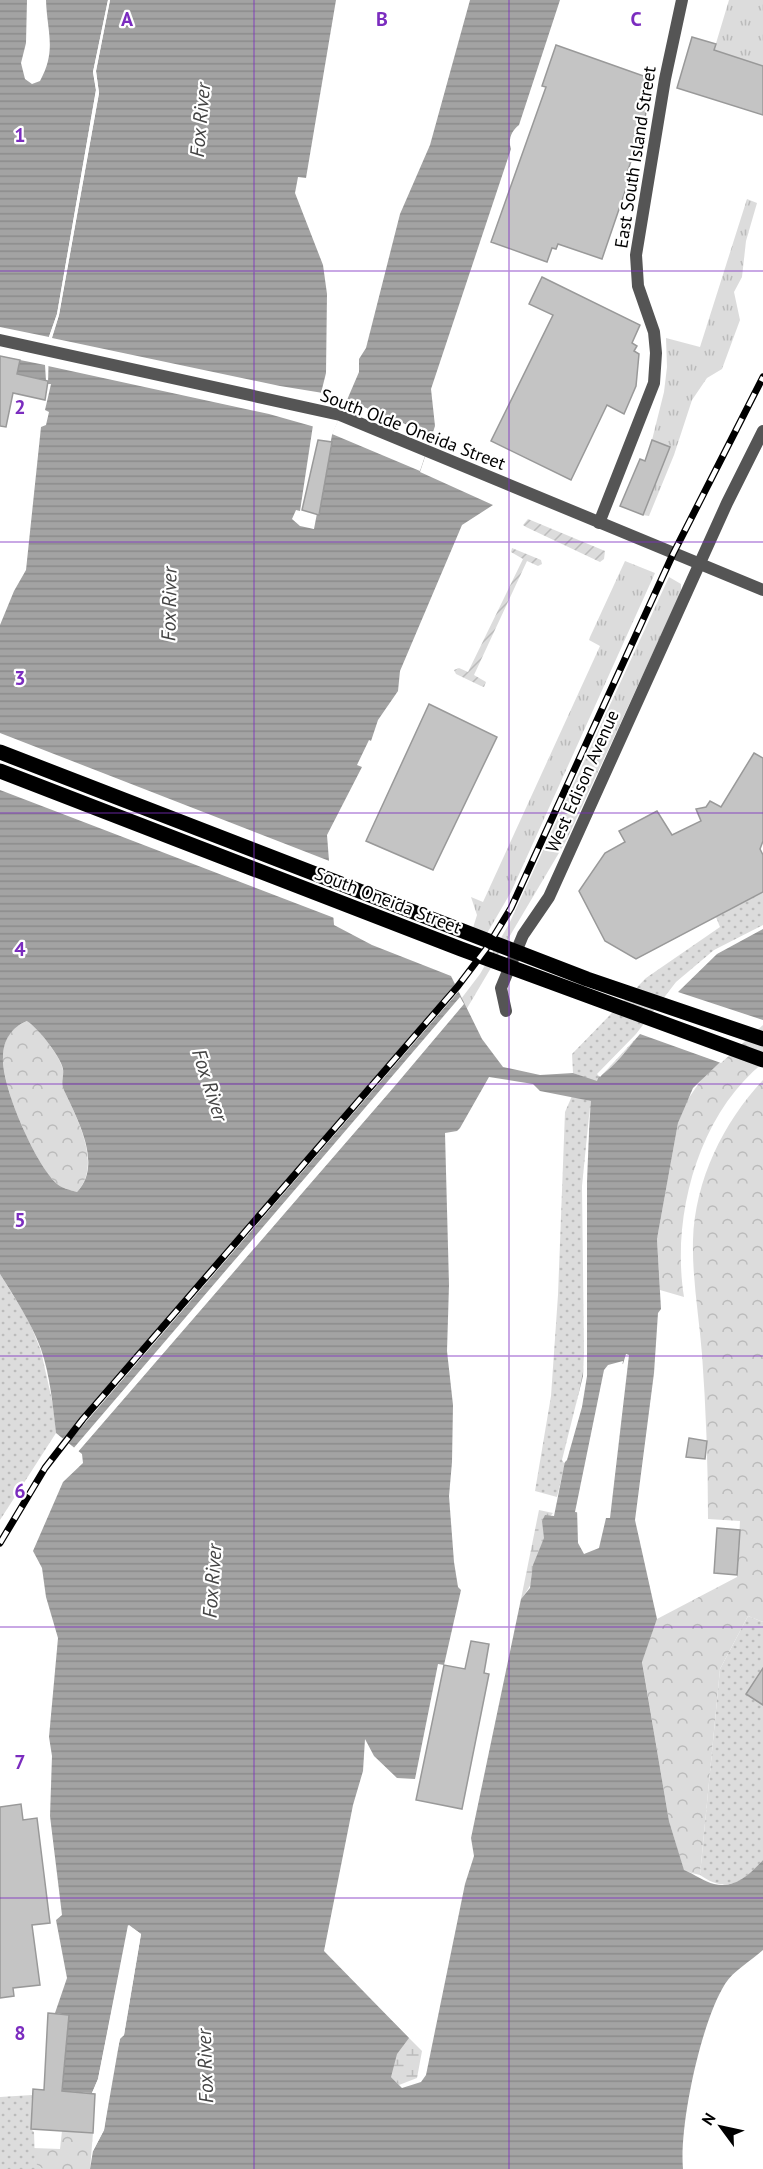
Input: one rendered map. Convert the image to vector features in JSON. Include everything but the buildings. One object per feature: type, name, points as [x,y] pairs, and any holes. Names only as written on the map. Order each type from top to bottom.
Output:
[{"type":"main road","name":"South Oneida Street","points":[[0,752],[587,980],[763,1039]]},
{"type":"main road","name":"South Oneida Street","points":[[0,771],[461,949],[763,1060]]},
{"type":"street","name":"East South Island Street","points":[[599,523],[654,383],[654,332],[638,286],[636,255],[665,79],[682,0]]},
{"type":"street","name":"South Olde Oneida Street","points":[[0,340],[319,409],[763,590]]},
{"type":"street","name":"West Edison Avenue","points":[[506,1011],[501,988],[523,935],[549,897],[727,503],[763,431]]},
{"type":"green space","points":[[729,0],[763,0],[763,66],[714,50]]},
{"type":"green space","points":[[747,199],[757,203],[746,241],[742,277],[734,292],[740,320],[722,369],[707,378],[692,400],[674,455],[649,516],[643,515],[670,447],[652,440],[664,392],[667,367],[666,338],[700,347]]},
{"type":"green space","points":[[528,519],[605,551],[604,559],[600,562],[526,527],[523,525]]},
{"type":"green space","points":[[512,548],[541,560],[542,564],[538,566],[527,561],[474,675],[486,682],[484,687],[456,674],[454,670],[459,668],[468,672],[523,559],[511,552]]},
{"type":"green space","points":[[625,561],[655,573],[511,892],[482,942],[472,931],[477,915],[471,897],[483,902],[600,646],[589,640]]},
{"type":"green space","points":[[669,577],[681,584],[681,592],[566,841],[466,1010],[461,999],[480,974],[509,924]]},
{"type":"green space","points":[[763,892],[763,928],[597,1082],[573,1073],[572,1054],[646,978],[720,927],[716,917]]},
{"type":"green space","points":[[28,1021],[48,1043],[61,1064],[63,1088],[85,1140],[88,1168],[77,1192],[58,1185],[48,1173],[29,1142],[7,1086],[3,1056],[5,1044],[17,1026]]},
{"type":"green space","points":[[763,1021],[763,1063],[740,1085],[721,1110],[694,1170],[686,1202],[682,1234],[681,1266],[684,1297],[660,1290],[657,1239],[678,1123],[686,1102],[706,1073]]},
{"type":"green space","points":[[763,1080],[763,1622],[748,1616],[720,1669],[700,1875],[684,1871],[669,1821],[642,1661],[657,1619],[737,1577],[740,1521],[708,1519],[705,1395],[693,1240],[699,1196],[705,1174],[735,1115]]},
{"type":"green space","points":[[572,1096],[591,1101],[586,1377],[557,1497],[535,1491],[551,1396],[558,1295],[565,1112]]},
{"type":"green space","points":[[0,1274],[29,1321],[41,1351],[53,1405],[56,1433],[0,1520]]},
{"type":"green space","points":[[539,1510],[553,1513],[545,1522],[545,1541],[540,1563],[521,1599]]},
{"type":"green space","points":[[748,1616],[763,1622],[763,1860],[749,1874],[734,1883],[718,1884],[700,1875],[720,1669]]},
{"type":"green space","points":[[392,2021],[422,2051],[417,2078],[399,2085],[391,2077]]},
{"type":"green space","points":[[32,2095],[31,2129],[34,2132],[35,2163],[43,2169],[0,2169],[0,2097]]},
{"type":"green space","points":[[62,2131],[93,2133],[90,2169],[43,2169],[35,2164],[33,2148],[60,2149]]},
{"type":"water","points":[[0,0],[27,0],[26,43],[21,63],[25,79],[32,84],[40,81],[50,50],[46,0],[108,0],[93,72],[96,90],[57,314],[46,345],[46,381],[17,374],[20,360],[0,356]]},
{"type":"water","name":"Fox River","points":[[110,0],[336,0],[306,178],[298,177],[295,193],[323,265],[327,294],[326,373],[313,425],[300,511],[296,510],[292,519],[300,526],[314,529],[332,435],[359,372],[359,359],[366,348],[400,214],[430,145],[470,0],[560,0],[519,125],[511,136],[511,149],[431,389],[435,426],[420,472],[493,505],[462,525],[400,671],[398,691],[378,720],[371,741],[369,740],[357,765],[362,767],[327,835],[334,925],[372,945],[451,976],[482,1039],[503,1067],[540,1075],[573,1073],[597,1081],[599,1076],[617,1061],[683,978],[716,954],[763,928],[763,1021],[693,1088],[678,1123],[657,1239],[661,1309],[658,1313],[654,1373],[635,1520],[657,1619],[642,1662],[669,1821],[684,1870],[711,1883],[722,1885],[742,1879],[763,1860],[763,1950],[728,1979],[716,2001],[700,2048],[688,2101],[684,2127],[683,2169],[90,2169],[93,2151],[104,2130],[120,2038],[124,2035],[141,1934],[129,1925],[98,2079],[92,2093],[62,2091],[69,2015],[55,2013],[67,1978],[56,1920],[62,1915],[50,1816],[52,1756],[49,1737],[58,1638],[46,1597],[42,1568],[33,1551],[63,1482],[83,1463],[82,1454],[56,1433],[49,1380],[41,1349],[28,1320],[0,1274],[0,625],[14,591],[26,570],[41,427],[46,425],[49,412],[45,410],[51,384],[48,384],[49,346],[59,315],[99,93],[96,71]],"holes":[[[27,1021],[58,1057],[63,1072],[63,1088],[85,1140],[88,1168],[85,1181],[77,1192],[58,1185],[48,1173],[29,1142],[7,1086],[3,1057],[5,1045],[13,1031]],[[489,1077],[533,1084],[540,1091],[591,1101],[585,1186],[587,1352],[554,1516],[545,1515],[542,1521],[544,1538],[533,1565],[530,1588],[521,1599],[471,1838],[474,1856],[465,1884],[426,2075],[421,2082],[402,2088],[391,2077],[397,2054],[409,2038],[324,1951],[353,1805],[363,1771],[365,1739],[374,1756],[397,1778],[415,1779],[438,1664],[444,1665],[461,1590],[458,1587],[454,1562],[449,1496],[453,1405],[447,1351],[449,1285],[445,1133],[457,1131]],[[626,1354],[629,1355],[610,1518],[606,1518],[599,1548],[584,1554],[578,1543],[577,1508],[606,1370],[611,1365],[623,1364]]]},
{"type":"pier","points":[[108,0],[110,0],[96,71],[99,93],[59,315],[52,338],[323,393],[315,427],[269,414],[48,366],[48,381],[46,381],[45,365],[0,356],[0,327],[49,337],[57,314],[96,90],[93,72]]},
{"type":"pier","points":[[347,400],[432,435],[420,471],[332,434]]},
{"type":"pier","points":[[0,733],[332,862],[337,919],[0,790]]},
{"type":"pier","points":[[763,925],[763,929],[717,954],[678,992],[763,1020],[763,1025],[721,1063],[640,1034],[600,1077],[597,1074],[636,1034],[676,982],[714,950]]},
{"type":"pier","points":[[456,983],[459,991],[66,1445],[61,1441]]},
{"type":"pier","points":[[460,997],[464,1004],[394,1087],[77,1453],[72,1450]]},
{"type":"pier","points":[[590,1106],[587,1182],[587,1376],[582,1407],[567,1460],[564,1463],[562,1460],[583,1376],[582,1186]]},
{"type":"pier","points":[[623,1361],[622,1367],[613,1367],[609,1371],[605,1382],[581,1513],[575,1512],[604,1370],[608,1365]]},
{"type":"pier","points":[[128,1925],[141,1934],[124,2035],[120,2039],[112,2072],[104,2130],[93,2151],[93,2143],[101,2130],[109,2072],[117,2038],[121,2034],[138,1935],[130,1930],[101,2080],[95,2095],[92,2093],[98,2079]]},
{"type":"railway","points":[[0,1543],[45,1468],[83,1419],[458,986],[486,949],[511,908],[673,554],[763,377]]}]
